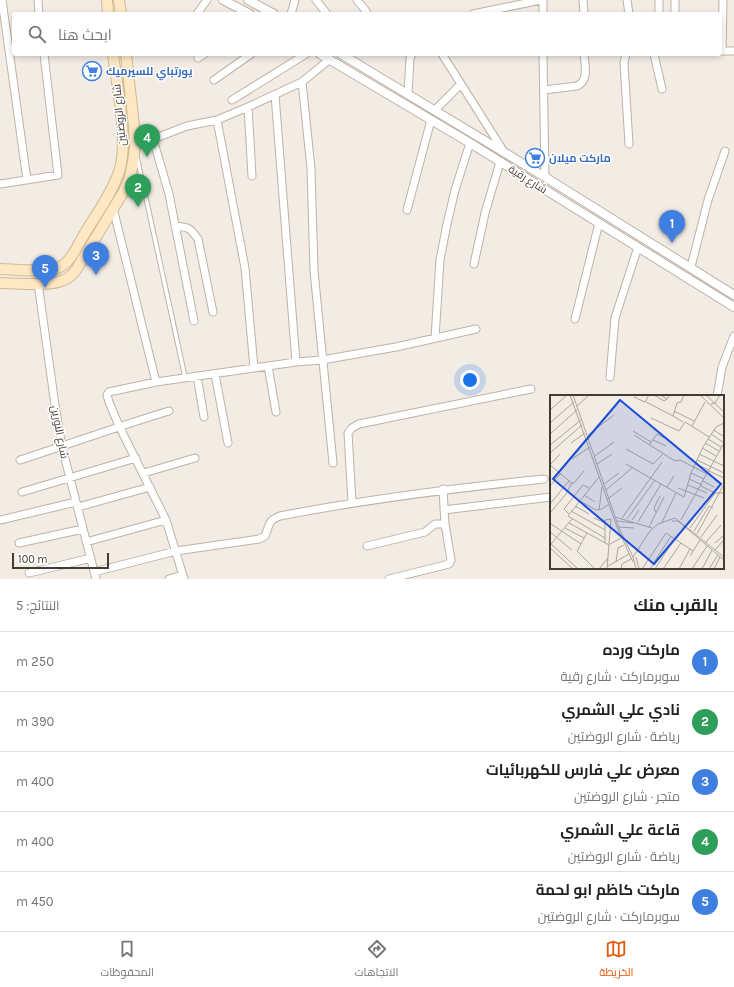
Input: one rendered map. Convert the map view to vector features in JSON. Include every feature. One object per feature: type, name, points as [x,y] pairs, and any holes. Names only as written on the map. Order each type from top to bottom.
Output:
[{"type":"main road","points":[[107,0],[108,12]]},
{"type":"main road","points":[[119,0],[121,12]]},
{"type":"main road","name":"شارع الروضتين","points":[[0,269],[47,270],[62,265],[73,253],[113,185],[121,164],[123,139],[113,56]]},
{"type":"main road","name":"شارع الروضتين","points":[[0,283],[50,284],[65,280],[74,273],[124,191],[130,177],[135,146],[134,121],[126,56]]},
{"type":"street","points":[[2,0],[27,180]]},
{"type":"street","points":[[38,0],[39,12]]},
{"type":"street","points":[[198,12],[207,0]]},
{"type":"street","points":[[223,0],[236,11]]},
{"type":"street","points":[[248,0],[263,4],[272,12]]},
{"type":"street","points":[[292,12],[295,0]]},
{"type":"street","points":[[316,0],[325,12]]},
{"type":"street","points":[[357,0],[366,12]]},
{"type":"street","points":[[483,12],[542,0],[543,12]]},
{"type":"street","points":[[583,0],[584,12]]},
{"type":"street","points":[[627,0],[629,12]]},
{"type":"street","points":[[659,0],[659,12]]},
{"type":"street","points":[[675,0],[675,12]]},
{"type":"street","points":[[722,26],[723,0]]},
{"type":"street","points":[[722,51],[734,51]]},
{"type":"street","points":[[0,183],[58,175],[44,56]]},
{"type":"street","points":[[214,80],[248,56]]},
{"type":"street","points":[[232,100],[303,56]]},
{"type":"street","name":"شارع رقية","points":[[324,56],[470,143],[734,307]]},
{"type":"street","name":"شارع رقية","points":[[344,56],[505,152],[734,295]]},
{"type":"street","points":[[402,103],[401,100],[404,94],[408,94],[411,56]]},
{"type":"street","points":[[443,56],[505,152]]},
{"type":"street","points":[[543,56],[545,177]]},
{"type":"street","points":[[544,90],[577,86],[581,84],[585,77],[584,56]]},
{"type":"street","points":[[625,56],[624,63],[629,144]]},
{"type":"street","points":[[654,56],[662,89]]},
{"type":"street","points":[[135,146],[187,126],[217,120],[275,95],[302,82],[330,59]]},
{"type":"street","points":[[378,89],[382,89],[385,86],[386,82],[384,79]]},
{"type":"street","points":[[302,82],[311,168],[314,271],[333,463]]},
{"type":"street","points":[[435,110],[461,84]]},
{"type":"street","points":[[275,95],[296,362]]},
{"type":"street","points":[[248,107],[252,176]]},
{"type":"street","points":[[217,120],[245,268],[254,368]]},
{"type":"street","points":[[407,210],[431,120]]},
{"type":"street","points":[[153,139],[169,194],[194,321]]},
{"type":"street","points":[[435,338],[440,260],[455,190],[470,143]]},
{"type":"street","points":[[691,267],[708,200],[725,151]]},
{"type":"street","points":[[474,264],[485,213],[500,162]]},
{"type":"street","points":[[113,208],[156,382]]},
{"type":"street","points":[[575,319],[599,223]]},
{"type":"street","points":[[176,226],[186,227],[192,230],[198,239],[213,312]]},
{"type":"street","points":[[610,377],[615,318],[638,247]]},
{"type":"street","name":"شارع النورين","points":[[38,283],[62,447],[95,576]]},
{"type":"street","points":[[169,579],[183,577],[176,551],[166,520],[109,402],[107,395],[109,392],[156,382],[296,362],[322,360],[396,347],[476,329]]},
{"type":"street","points":[[717,395],[722,367],[734,336]]},
{"type":"street","points":[[268,366],[276,412]]},
{"type":"street","points":[[215,374],[228,443]]},
{"type":"street","points":[[197,376],[204,417]]},
{"type":"street","points":[[352,502],[348,433],[352,428],[359,424],[531,389]]},
{"type":"street","points":[[20,460],[169,411]]},
{"type":"street","points":[[22,492],[136,458]]},
{"type":"street","points":[[144,473],[195,458]]},
{"type":"street","points":[[95,576],[176,551],[260,539],[265,536],[269,523],[273,518],[280,516],[352,502],[544,479]]},
{"type":"street","points":[[0,520],[77,504],[150,486]]},
{"type":"street","points":[[389,579],[448,564],[451,560],[445,524],[443,490]]},
{"type":"street","points":[[444,510],[550,497]]},
{"type":"street","points":[[86,542],[166,520]]},
{"type":"street","points":[[367,546],[425,532],[435,524],[445,524]]},
{"type":"street","points":[[19,544],[83,529]]},
{"type":"street","points":[[29,573],[90,558]]},
{"type":"lane","points":[[135,146],[185,378]]},
{"type":"place","name":"يورتباي للسيرميك","points":[[92,71]]},
{"type":"place","name":"قاعة علي الشمري","points":[[147,157]]},
{"type":"place","name":"ماركت ميلان","points":[[535,158]]},
{"type":"place","name":"نادي علي الشمري","points":[[138,207]]},
{"type":"place","name":"ماركت ورده","points":[[672,243]]},
{"type":"place","name":"معرض علي فارس للكهربائيات","points":[[96,275]]},
{"type":"place","name":"ماركت كاظم ابو لحمة","points":[[45,288]]}]
